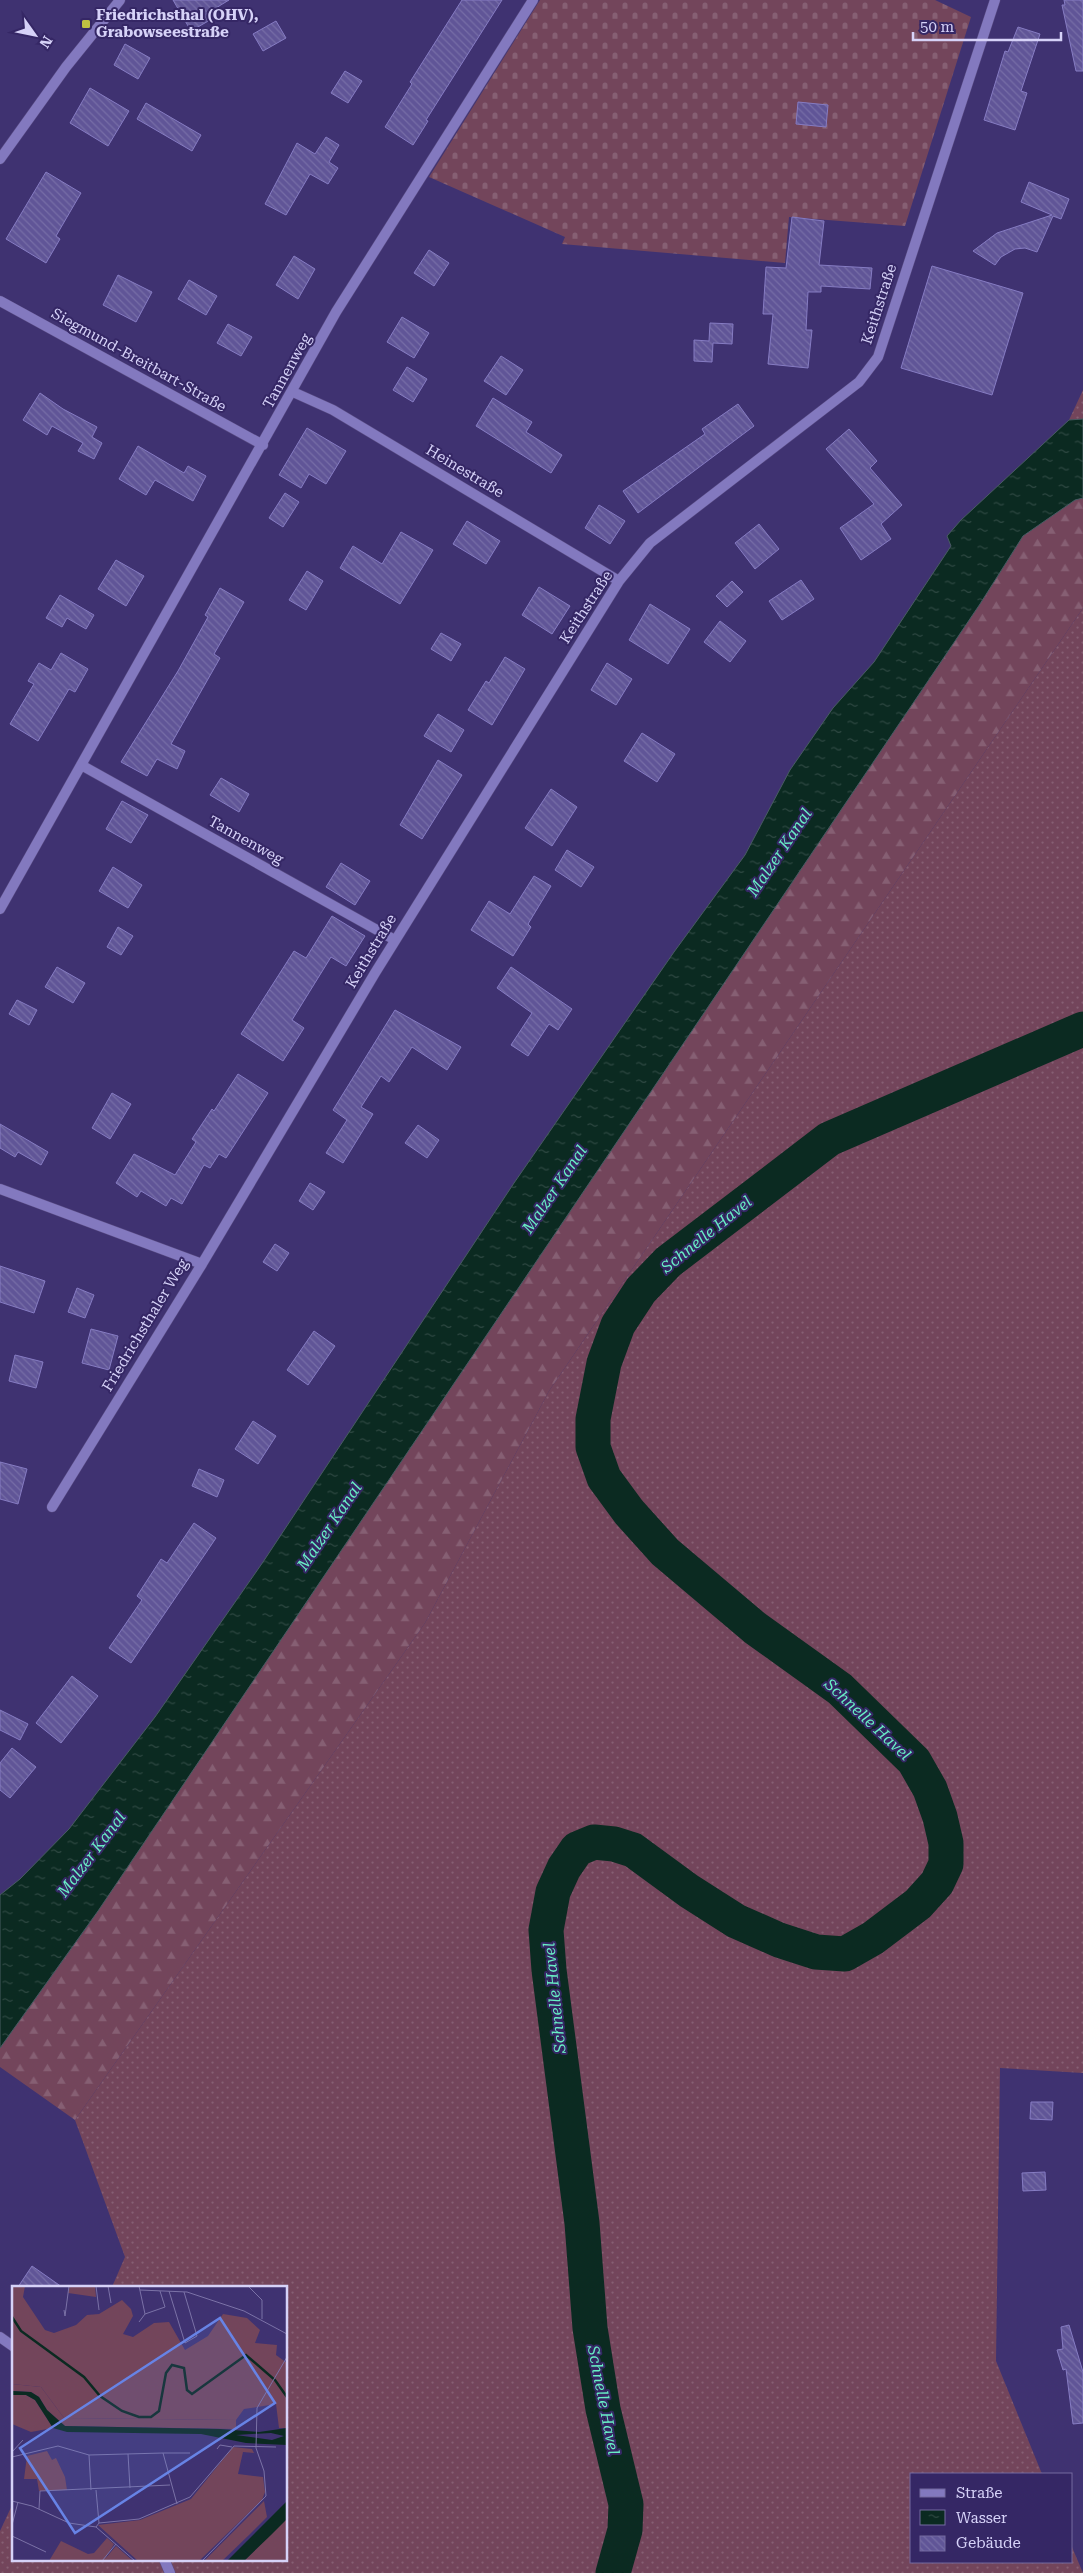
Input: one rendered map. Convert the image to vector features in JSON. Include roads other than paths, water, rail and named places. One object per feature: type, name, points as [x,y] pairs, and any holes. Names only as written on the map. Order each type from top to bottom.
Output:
[{"type":"street","points":[[0,159],[66,67],[120,0]]},
{"type":"street","name":"Tannenweg","points":[[0,909],[293,392],[336,312],[533,0]]},
{"type":"street","name":"Keithstraße","points":[[202,1264],[395,940],[619,581],[650,542],[859,382],[878,357],[995,0]]},
{"type":"street","name":"Siegmund-Breitbart-Straße","points":[[0,301],[263,445]]},
{"type":"street","name":"Heinestraße","points":[[293,392],[333,410],[619,581]]},
{"type":"street","name":"Tannenweg","points":[[81,765],[395,940]]},
{"type":"street","name":"Friedrichsthaler Weg","points":[[0,1189],[202,1264],[52,1506]]},
{"type":"street","points":[[0,2337],[12,2346]]},
{"type":"street","points":[[164,2560],[170,2573]]},
{"type":"water","name":"Malzer Kanal","points":[[1083,419],[1083,498],[1075,500],[1023,536],[980,604],[98,1911],[0,2048],[0,1895],[20,1879],[69,1829],[155,1717],[263,1562],[514,1183],[674,952],[745,855],[790,770],[833,708],[874,662],[951,546],[947,536],[961,520],[1069,420]]},
{"type":"waterway","name":"Schnelle Havel","points":[[613,2573],[625,2530],[626,2504],[603,2409],[590,2328],[582,2223],[549,1970],[546,1930],[553,1892],[564,1868],[577,1849],[594,1842],[614,1844],[633,1850],[689,1891],[736,1921],[779,1940],[816,1952],[845,1954],[873,1938],[918,1904],[937,1883],[946,1864],[946,1843],[940,1817],[930,1789],[914,1761],[840,1689],[755,1628],[665,1552],[629,1512],[604,1478],[593,1447],[593,1419],[604,1363],[618,1325],[641,1290],[668,1262],[829,1139],[1083,1029]]},
{"type":"place","name":"Friedrichsthal (OHV), Grabowseestraße","points":[[86,24]]}]
